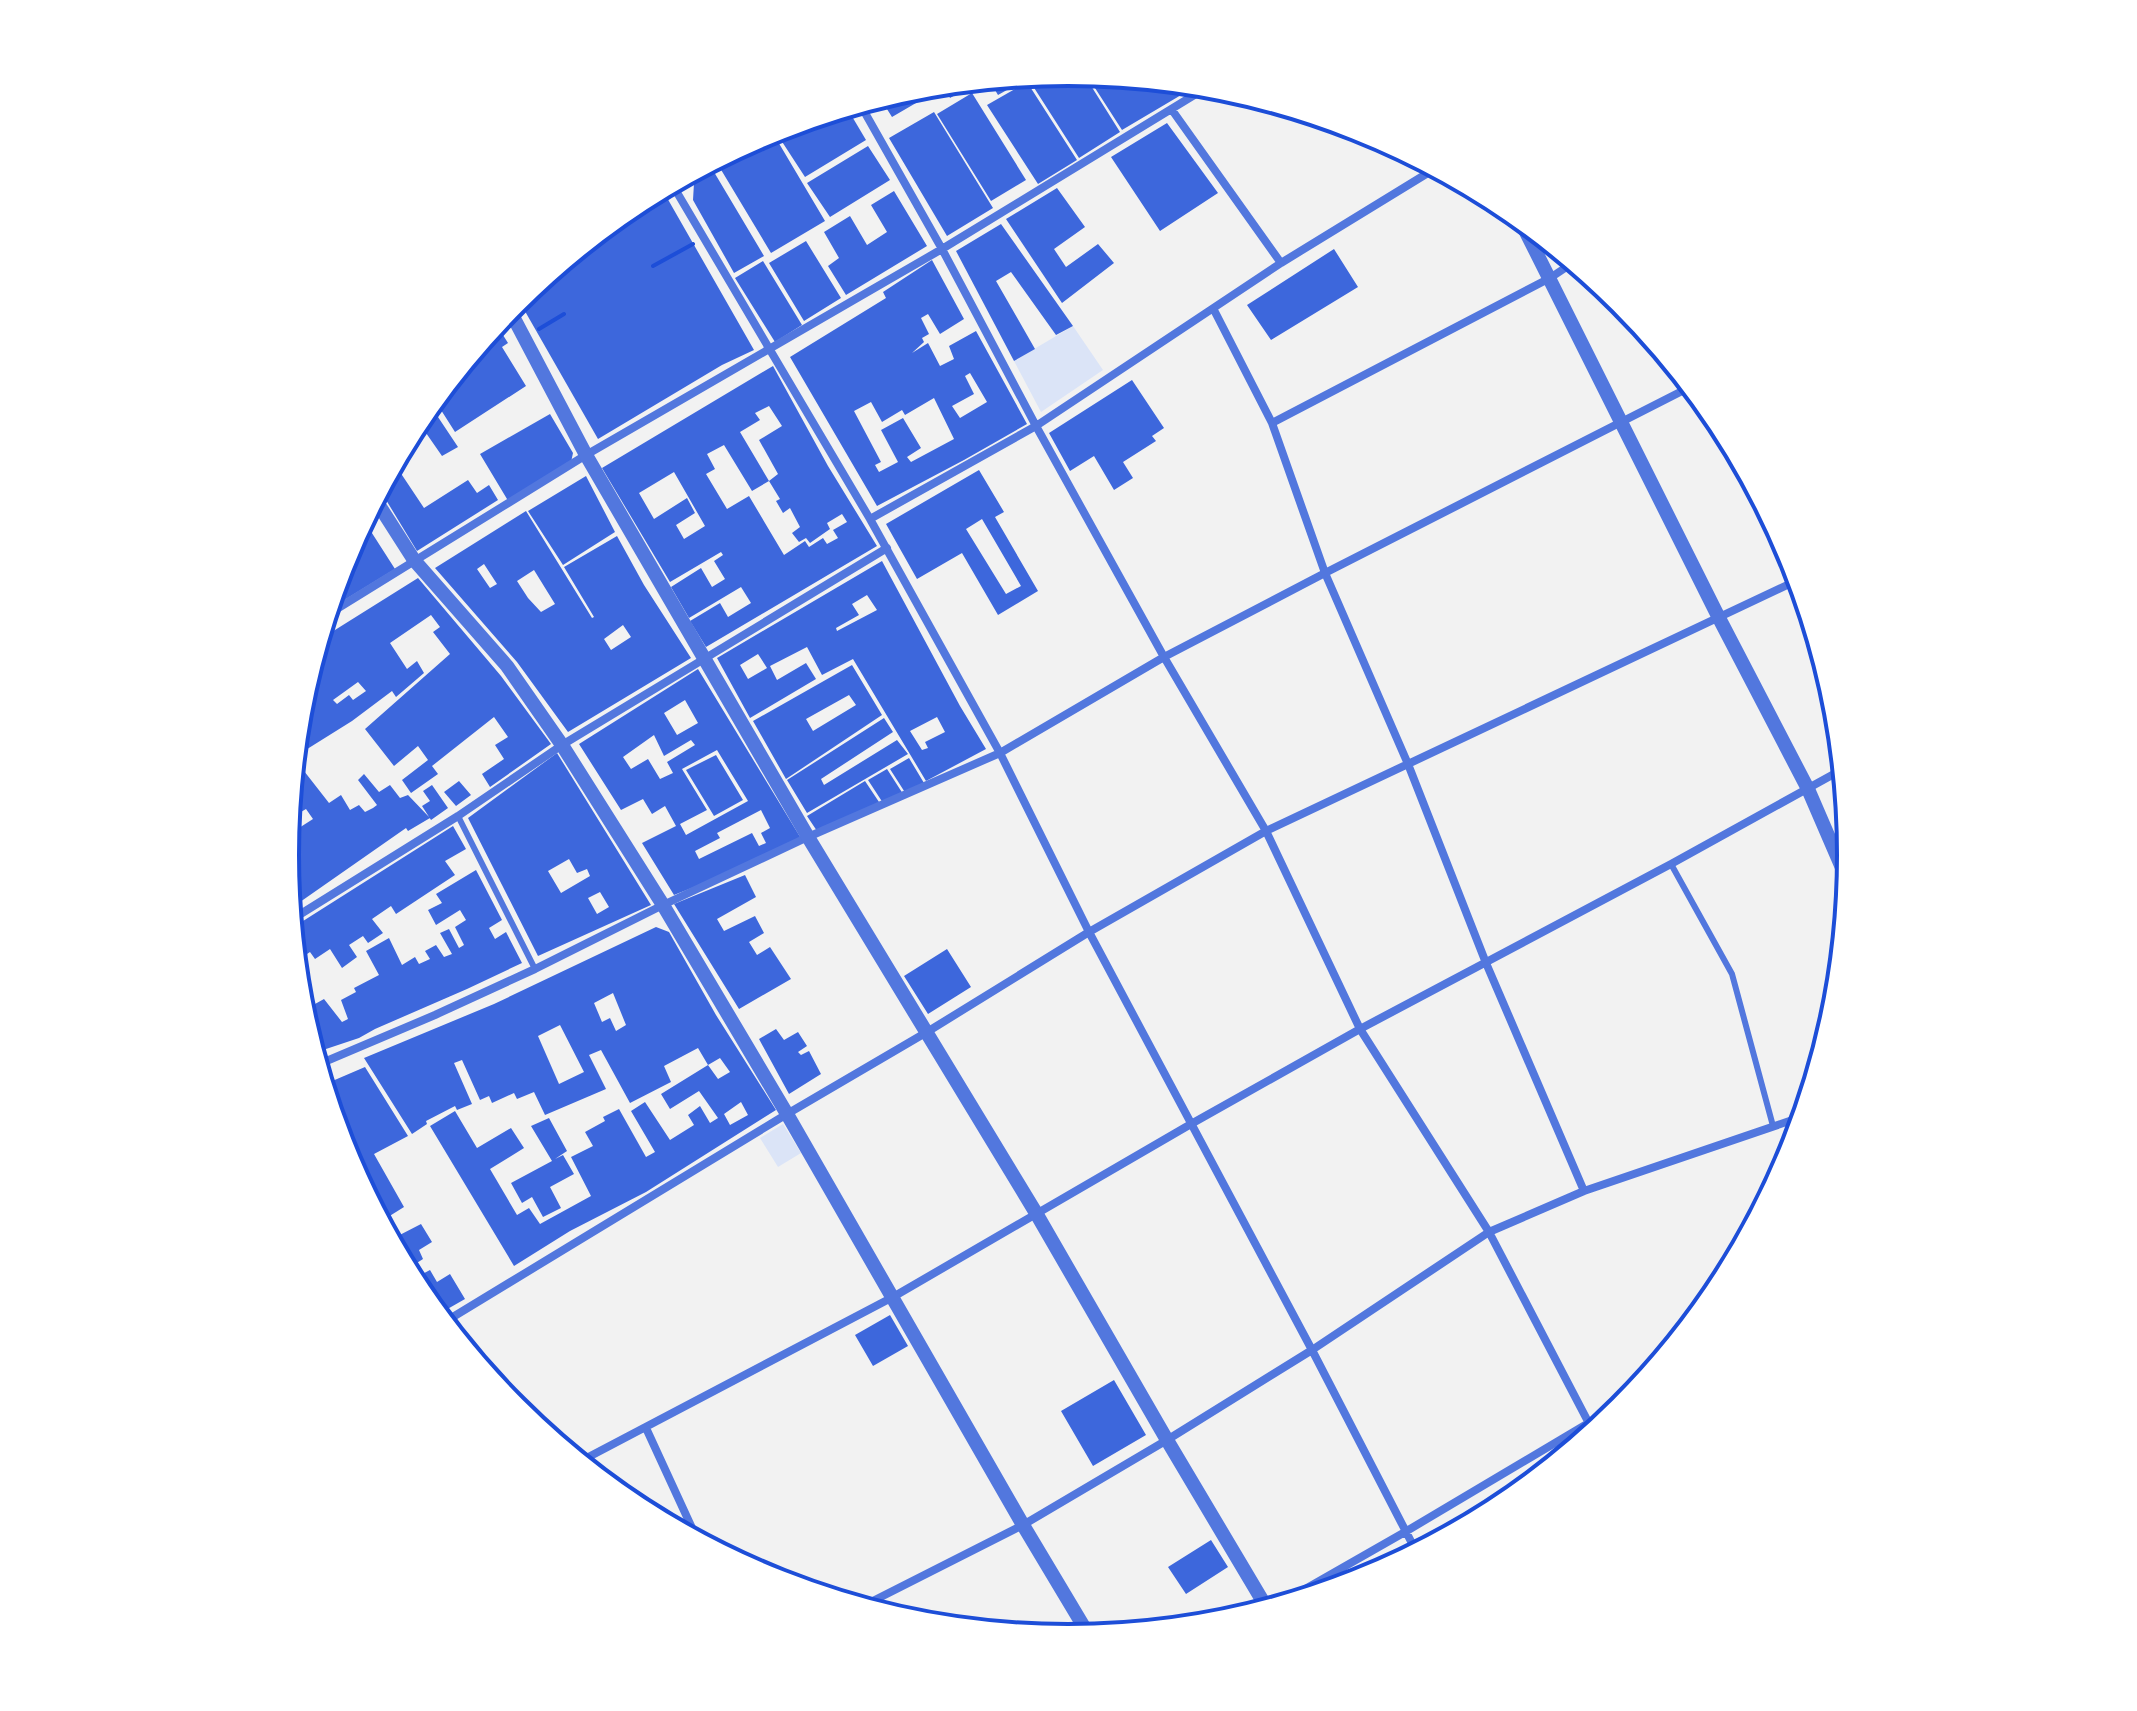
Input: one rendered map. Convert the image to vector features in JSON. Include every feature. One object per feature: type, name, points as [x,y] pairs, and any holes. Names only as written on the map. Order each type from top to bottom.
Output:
[{"type":"street","points":[[341,606],[586,455],[942,249],[1192,97]]},
{"type":"street","points":[[1172,110],[1281,263]]},
{"type":"street","points":[[865,113],[1164,657],[1266,831],[1360,1029],[1489,1232],[1588,1422]]},
{"type":"street","points":[[870,519],[1036,426],[1281,263],[1426,174]]},
{"type":"street","points":[[677,194],[887,548],[1000,753],[1089,932],[1412,1544]]},
{"type":"street","points":[[1531,241],[1808,789],[1838,858]]},
{"type":"street","points":[[1272,423],[1565,268]]},
{"type":"street","points":[[1214,310],[1272,423],[1325,573],[1408,764],[1486,963],[1584,1191]]},
{"type":"street","points":[[515,321],[586,455],[808,837],[1036,1213],[1264,1600]]},
{"type":"street","points":[[327,1061],[535,969],[808,837],[1000,753],[1164,657],[1682,391]]},
{"type":"street","points":[[381,509],[414,560],[507,666],[562,745],[663,905],[1082,1624]]},
{"type":"street","points":[[302,913],[458,816],[562,745],[887,548]]},
{"type":"street","points":[[453,1317],[1089,932],[1266,831],[1788,585]]},
{"type":"street","points":[[589,1457],[893,1297],[1360,1029],[1833,775]]},
{"type":"street","points":[[874,1600],[1023,1525],[1167,1440],[1312,1350],[1489,1232],[1584,1191],[1790,1120]]},
{"type":"street","points":[[1310,1586],[1591,1420]]},
{"type":"street","points":[[646,1428],[691,1526]]},
{"type":"lane","points":[[458,816],[535,969]]},
{"type":"lane","points":[[1671,864],[1732,974],[1773,1126]]},
{"type":"path","points":[[653,266],[693,244]]},
{"type":"path","points":[[536,330],[564,314]]},
{"type":"shaded area","points":[[1073,326],[1103,370],[1041,412],[1014,361]]},
{"type":"shaded area","points":[[783,1124],[801,1153],[778,1167],[760,1138]]},
{"type":"building","points":[[1031,87],[1077,160],[1038,184],[987,105],[1016,88]]},
{"type":"building","points":[[1034,87],[1092,87],[1120,132],[1079,158]]},
{"type":"building","points":[[1094,87],[1181,95],[1122,130]]},
{"type":"building","points":[[972,93],[1026,180],[991,201],[937,114]]},
{"type":"building","points":[[916,103],[892,117],[886,108]]},
{"type":"building","points":[[934,112],[993,208],[947,236],[889,138]]},
{"type":"building","points":[[852,117],[866,140],[805,177],[782,142]]},
{"type":"building","points":[[1167,123],[1218,193],[1160,231],[1111,157]]},
{"type":"building","points":[[779,143],[825,221],[771,253],[721,169]]},
{"type":"building","points":[[868,146],[890,180],[830,217],[807,183]]},
{"type":"building","points":[[714,172],[764,256],[734,273],[693,200],[694,184]]},
{"type":"building","points":[[1057,188],[1085,227],[1054,249],[1066,267],[1098,244],[1114,263],[1062,303],[1006,219]]},
{"type":"building","points":[[894,191],[927,246],[846,295],[828,266],[839,258],[824,232],[850,216],[867,245],[887,232],[871,205]]},
{"type":"building","points":[[668,199],[754,350],[722,365],[598,439],[525,310],[600,245]]},
{"type":"building","points":[[1001,224],[1073,326],[1056,335],[1011,272],[996,281],[1035,349],[1014,361],[956,251]]},
{"type":"building","points":[[806,241],[841,298],[804,321],[769,263]]},
{"type":"building","points":[[1334,249],[1358,287],[1271,340],[1247,305]]},
{"type":"building","points":[[932,260],[964,319],[940,334],[928,314],[921,318],[929,334],[922,338],[924,342],[912,353],[928,343],[940,366],[954,359],[949,346],[976,331],[1027,424],[877,506],[790,357],[886,298],[883,292]],"holes":[[[970,373],[987,402],[960,418],[952,406],[974,394],[965,376]],[[934,398],[954,439],[911,462],[907,457],[921,448],[903,418],[881,430],[898,462],[879,472],[875,465],[881,462],[854,411],[871,402],[882,422],[902,410],[905,415]]]},
{"type":"building","points":[[763,261],[802,325],[775,342],[735,278]]},
{"type":"building","points":[[503,334],[508,343],[502,347],[526,386],[455,432],[441,411]]},
{"type":"building","points":[[773,366],[828,466],[877,546],[706,647],[690,621],[720,603],[728,617],[751,603],[741,587],[689,618],[671,587],[701,568],[712,587],[725,579],[714,561],[723,555],[721,552],[670,582],[602,468]],"holes":[[[769,406],[782,426],[759,440],[778,474],[769,481],[740,432],[760,420],[755,413]],[[724,445],[752,491],[769,481],[780,499],[776,501],[783,513],[790,508],[800,527],[792,533],[799,542],[806,538],[810,543],[830,529],[827,523],[842,514],[847,522],[833,530],[838,538],[827,544],[823,538],[809,547],[805,541],[784,555],[749,496],[727,509],[706,474],[715,469],[707,454]],[[674,472],[705,526],[684,539],[676,525],[695,513],[687,498],[654,519],[639,493]]]},
{"type":"building","points":[[1132,380],[1164,428],[1152,436],[1156,441],[1123,462],[1133,478],[1114,490],[1094,456],[1070,471],[1049,433]]},
{"type":"building","points":[[550,414],[573,453],[570,467],[510,504],[480,454]]},
{"type":"building","points":[[437,416],[458,447],[442,456],[426,433]]},
{"type":"building","points":[[979,470],[1004,512],[995,517],[1038,591],[998,615],[962,553],[917,579],[886,524]],"holes":[[[982,519],[1021,586],[1006,594],[966,529]]]},
{"type":"building","points":[[401,473],[424,508],[468,480],[477,493],[489,485],[498,500],[417,551],[386,500]]},
{"type":"building","points":[[586,476],[615,532],[563,565],[528,511]]},
{"type":"building","points":[[526,511],[592,618],[564,567],[617,536],[691,658],[568,732],[517,662],[435,568]],"holes":[[[484,564],[497,584],[490,588],[477,569]],[[534,570],[555,604],[541,612],[517,581]],[[623,625],[631,637],[611,650],[604,639]]]},
{"type":"building","points":[[371,531],[395,569],[343,601]]},
{"type":"building","points":[[882,561],[986,749],[926,781],[853,659],[822,675],[807,647],[770,666],[777,680],[806,663],[816,679],[750,718],[717,658]],"holes":[[[867,595],[877,610],[837,631],[836,628],[859,615],[852,604]],[[758,654],[767,668],[748,679],[740,665]],[[937,717],[945,732],[925,742],[928,748],[922,750],[910,731]]]},
{"type":"building","points":[[418,578],[501,676],[551,744],[490,787],[482,774],[504,759],[495,745],[508,737],[494,717],[432,766],[438,774],[411,793],[402,780],[428,760],[418,746],[394,766],[365,729],[450,654],[433,632],[440,627],[431,615],[390,643],[407,669],[417,661],[424,673],[396,697],[392,691],[307,749],[314,705],[333,631]],"holes":[[[358,682],[366,691],[353,700],[349,695],[337,704],[333,700]]]},
{"type":"building","points":[[852,665],[882,715],[786,779],[753,721]],"holes":[[[849,695],[856,705],[813,731],[806,719]]]},
{"type":"building","points":[[698,669],[802,840],[674,895],[642,843],[676,826],[665,806],[652,814],[643,799],[621,810],[579,744]],"holes":[[[685,700],[698,723],[677,735],[664,713]],[[654,735],[664,756],[691,740],[695,745],[667,762],[673,773],[660,779],[648,759],[631,769],[623,757]],[[717,750],[748,801],[686,835],[680,824],[707,810],[682,769]],[[761,810],[770,828],[761,833],[766,843],[759,846],[752,833],[699,859],[695,851],[720,838],[717,833]]]},
{"type":"building","points":[[884,718],[893,732],[821,779],[824,785],[897,740],[908,754],[807,813],[787,780]]},
{"type":"building","points":[[557,753],[651,905],[538,956],[468,818]],"holes":[[[569,859],[577,873],[587,869],[590,876],[561,893],[548,871]],[[600,892],[609,907],[597,914],[588,898]]]},
{"type":"building","points":[[716,755],[743,800],[714,816],[686,770]]},
{"type":"building","points":[[909,758],[924,783],[906,794],[890,769]]},
{"type":"building","points":[[887,769],[903,794],[883,803],[868,780]]},
{"type":"building","points":[[304,771],[329,803],[341,795],[350,810],[359,805],[365,812],[377,805],[358,780],[364,774],[379,792],[390,785],[400,798],[408,795],[430,818],[408,831],[406,828],[301,901],[300,827],[313,819],[306,809],[301,812]]},
{"type":"building","points":[[459,781],[471,795],[456,806],[444,792]]},
{"type":"building","points":[[865,781],[881,805],[819,834],[807,816]]},
{"type":"building","points":[[432,785],[448,808],[431,820],[422,806],[430,801],[423,791]]},
{"type":"building","points":[[453,826],[466,849],[445,861],[455,875],[396,914],[391,906],[372,919],[383,933],[368,943],[363,936],[349,945],[357,957],[342,968],[330,949],[315,959],[310,952],[306,955],[303,921]]},
{"type":"building","points":[[476,870],[502,920],[489,928],[495,939],[506,932],[522,963],[359,1038],[324,1050],[314,1005],[324,999],[342,1022],[348,1019],[341,1000],[356,992],[354,988],[379,975],[366,951],[389,938],[402,965],[415,957],[419,964],[430,959],[425,951],[436,945],[444,957],[452,954],[440,933],[449,929],[459,948],[464,945],[455,927],[466,920],[460,910],[436,925],[428,910],[442,903],[436,894]]},
{"type":"building","points":[[745,875],[756,897],[717,919],[724,931],[755,916],[764,933],[749,942],[757,955],[770,947],[791,979],[739,1009],[674,904]]},
{"type":"building","points":[[656,927],[669,932],[716,1015],[776,1110],[646,1192],[570,1231],[514,1266],[430,1126],[455,1111],[477,1148],[511,1128],[524,1148],[490,1169],[517,1215],[529,1208],[540,1224],[591,1196],[571,1157],[593,1146],[585,1132],[605,1121],[603,1117],[619,1109],[646,1157],[655,1152],[631,1111],[645,1102],[670,1140],[694,1125],[688,1115],[700,1106],[710,1123],[718,1118],[699,1091],[670,1109],[661,1094],[708,1065],[698,1048],[664,1066],[671,1082],[630,1103],[601,1050],[589,1055],[606,1089],[545,1115],[534,1092],[517,1099],[514,1093],[492,1103],[489,1096],[480,1100],[462,1060],[454,1063],[472,1104],[457,1110],[455,1106],[426,1121],[427,1124],[412,1134],[364,1058],[494,1004]],"holes":[[[613,993],[626,1025],[616,1031],[610,1018],[602,1022],[594,1003]],[[560,1025],[584,1072],[559,1084],[538,1036]],[[720,1058],[730,1072],[718,1079],[708,1065]],[[741,1102],[748,1115],[730,1125],[724,1114]]]},
{"type":"building","points":[[947,949],[971,987],[928,1014],[904,976]]},
{"type":"building","points":[[776,1029],[784,1040],[798,1032],[807,1046],[798,1052],[801,1055],[809,1051],[821,1074],[789,1094],[759,1039]]},
{"type":"building","points":[[365,1067],[408,1136],[374,1154],[404,1207],[389,1216],[358,1150],[333,1081]]},
{"type":"building","points":[[549,1118],[567,1151],[555,1159],[563,1155],[574,1174],[550,1187],[561,1208],[543,1217],[532,1197],[522,1203],[511,1183],[552,1161],[531,1126]]},
{"type":"building","points":[[421,1224],[432,1242],[419,1250],[423,1259],[417,1263],[399,1235]]},
{"type":"building","points":[[430,1270],[437,1282],[450,1274],[465,1299],[447,1309],[423,1274]]},
{"type":"building","points":[[890,1315],[908,1346],[873,1366],[855,1335]]},
{"type":"building","points":[[1114,1380],[1146,1435],[1093,1466],[1061,1411]]},
{"type":"building","points":[[1211,1540],[1228,1567],[1186,1594],[1168,1567]]}]
